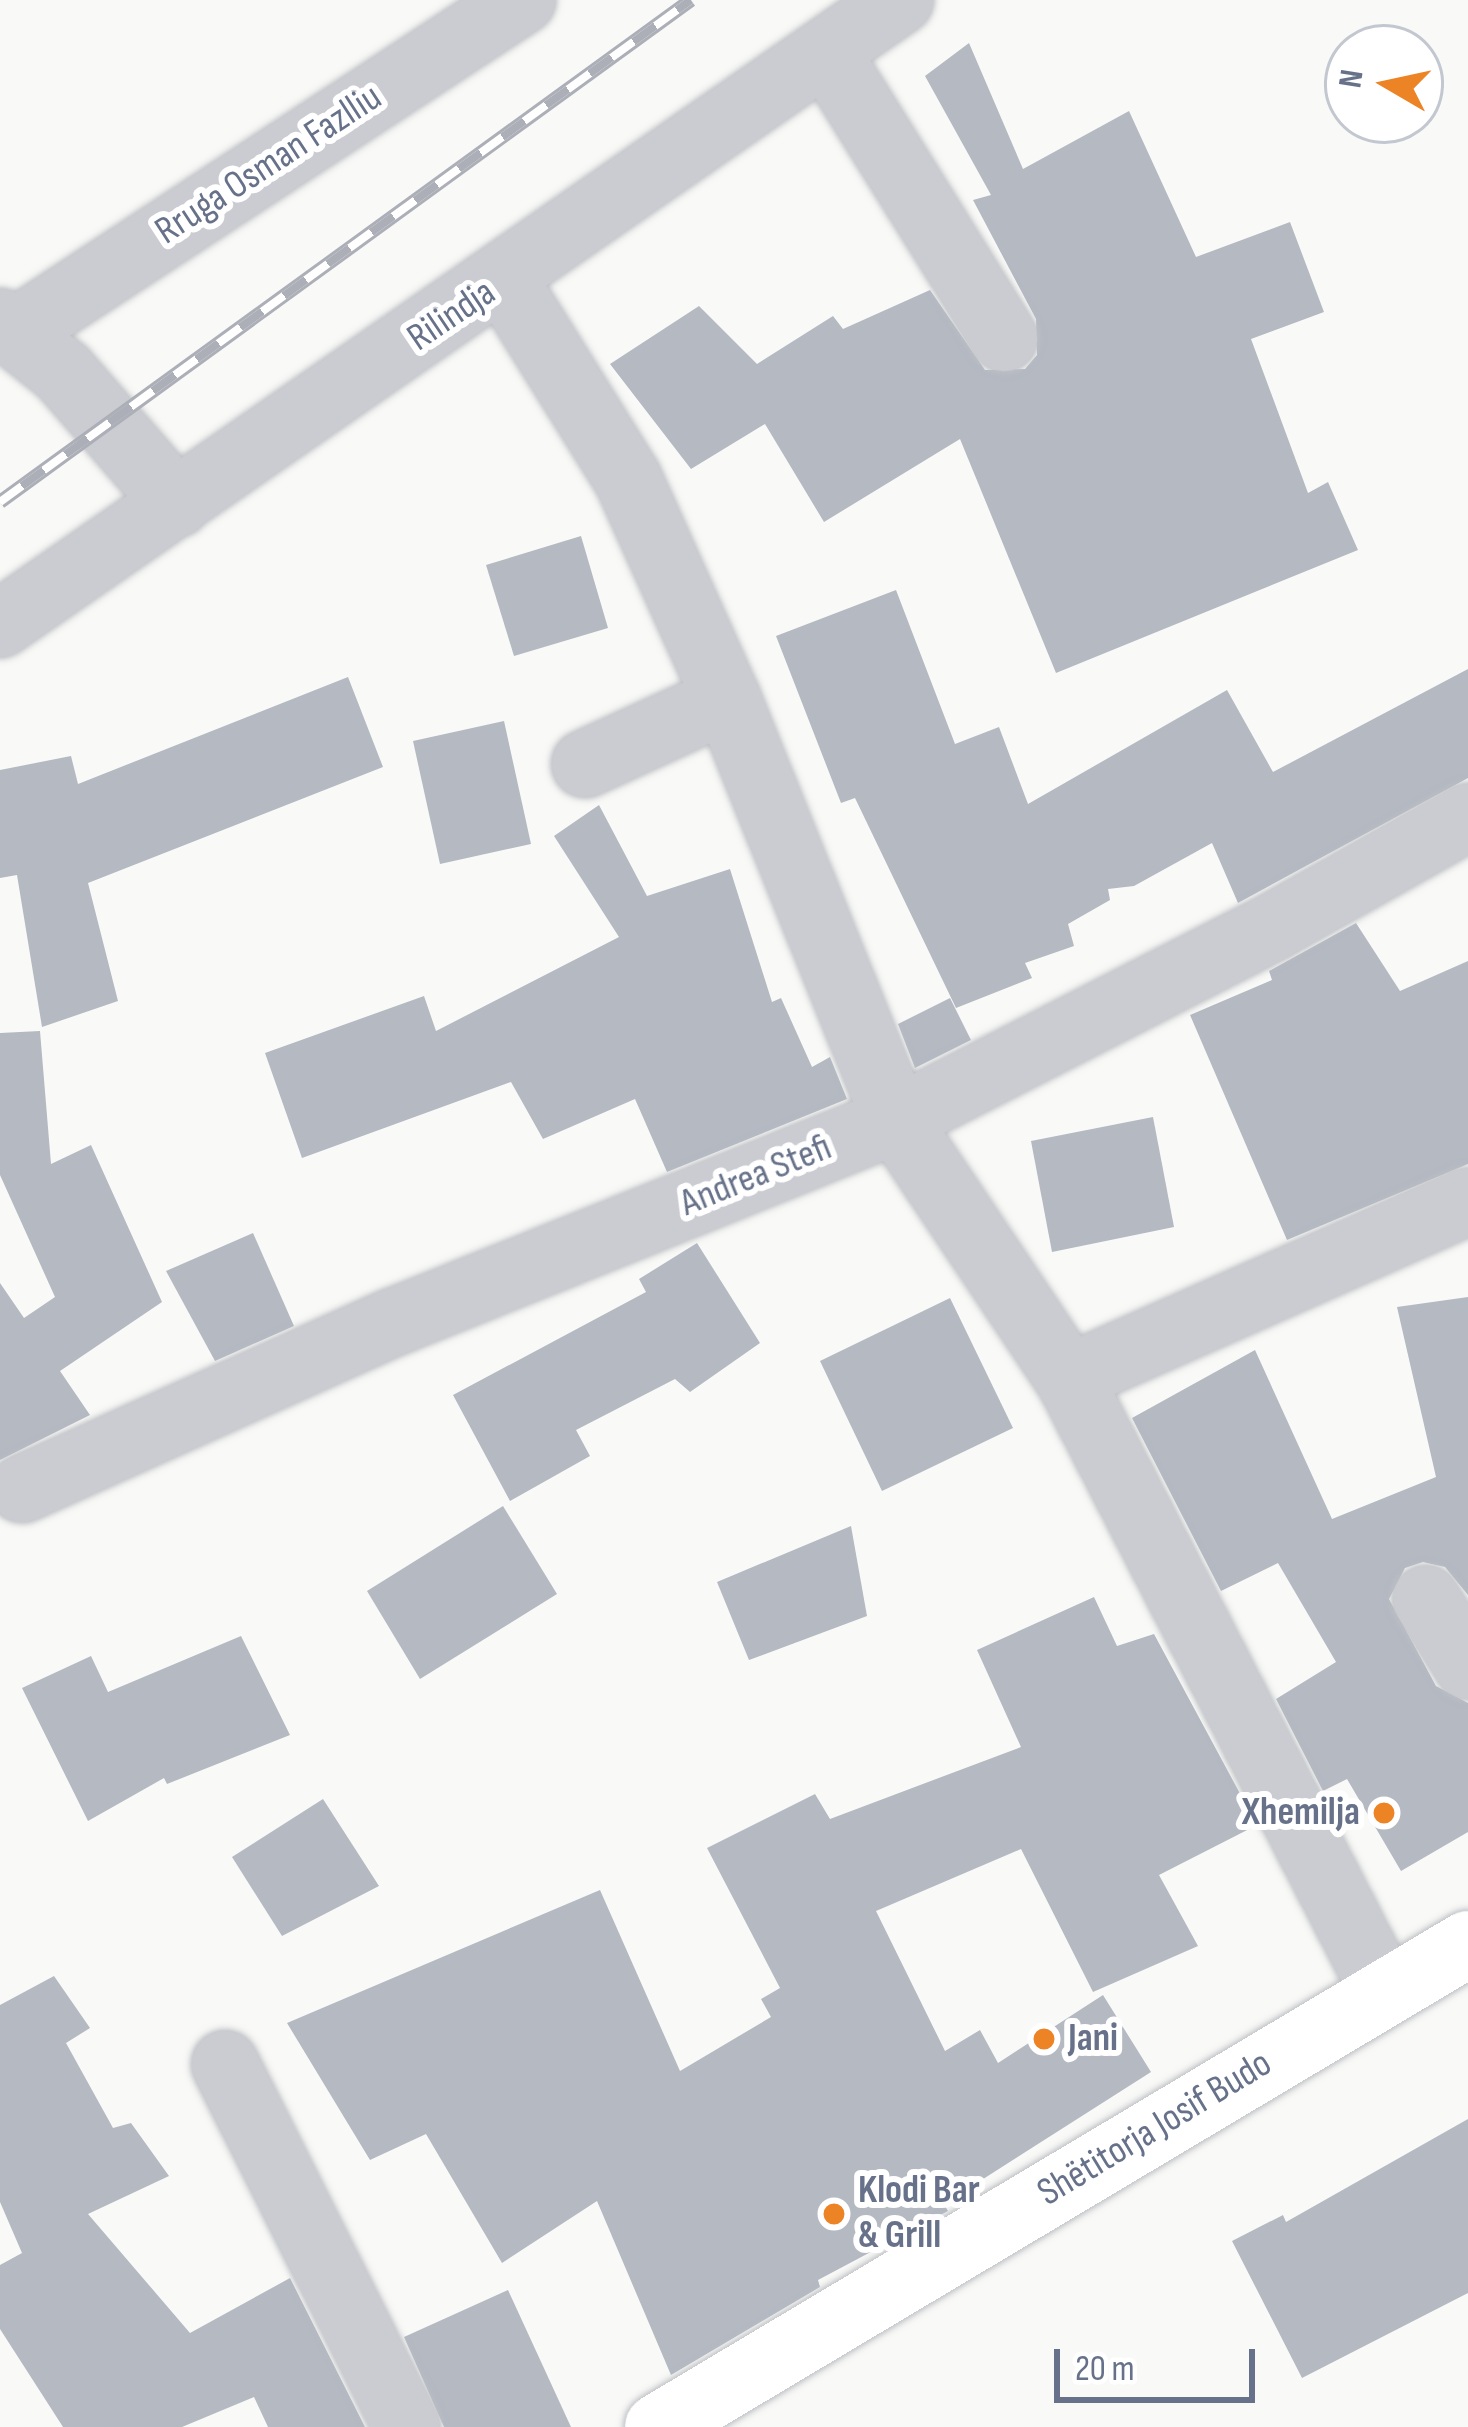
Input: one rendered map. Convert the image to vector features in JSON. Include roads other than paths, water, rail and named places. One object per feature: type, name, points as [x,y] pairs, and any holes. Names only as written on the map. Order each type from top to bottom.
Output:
[{"type":"main road","name":"Shëtitorja Josif Budo","points":[[658,2427],[1468,1943]]},
{"type":"street","name":"Rruga Osman Fazlliu","points":[[9,326],[522,0]]},
{"type":"street","name":"Rilindja","points":[[0,624],[504,280],[900,1]]},
{"type":"street","points":[[826,52],[1004,338]]},
{"type":"street","points":[[504,280],[628,479],[727,699],[896,1120],[1069,1378],[1384,1991]]},
{"type":"street","points":[[9,326],[177,503]]},
{"type":"street","points":[[585,764],[727,699]]},
{"type":"street","name":"Andrea Stefi","points":[[22,1489],[394,1322],[896,1120],[1274,927],[1468,817]]},
{"type":"street","points":[[1069,1378],[1468,1202]]},
{"type":"street","points":[[1426,1599],[1468,1666]]},
{"type":"street","points":[[225,2064],[407,2427]]},
{"type":"railway","points":[[0,502],[691,0]]},
{"type":"place","name":"Xhemilja","points":[[1384,1813]]},
{"type":"place","name":"Jani","points":[[1044,2039]]},
{"type":"place","name":"Klodi Bar & Grill","points":[[834,2214]]}]
